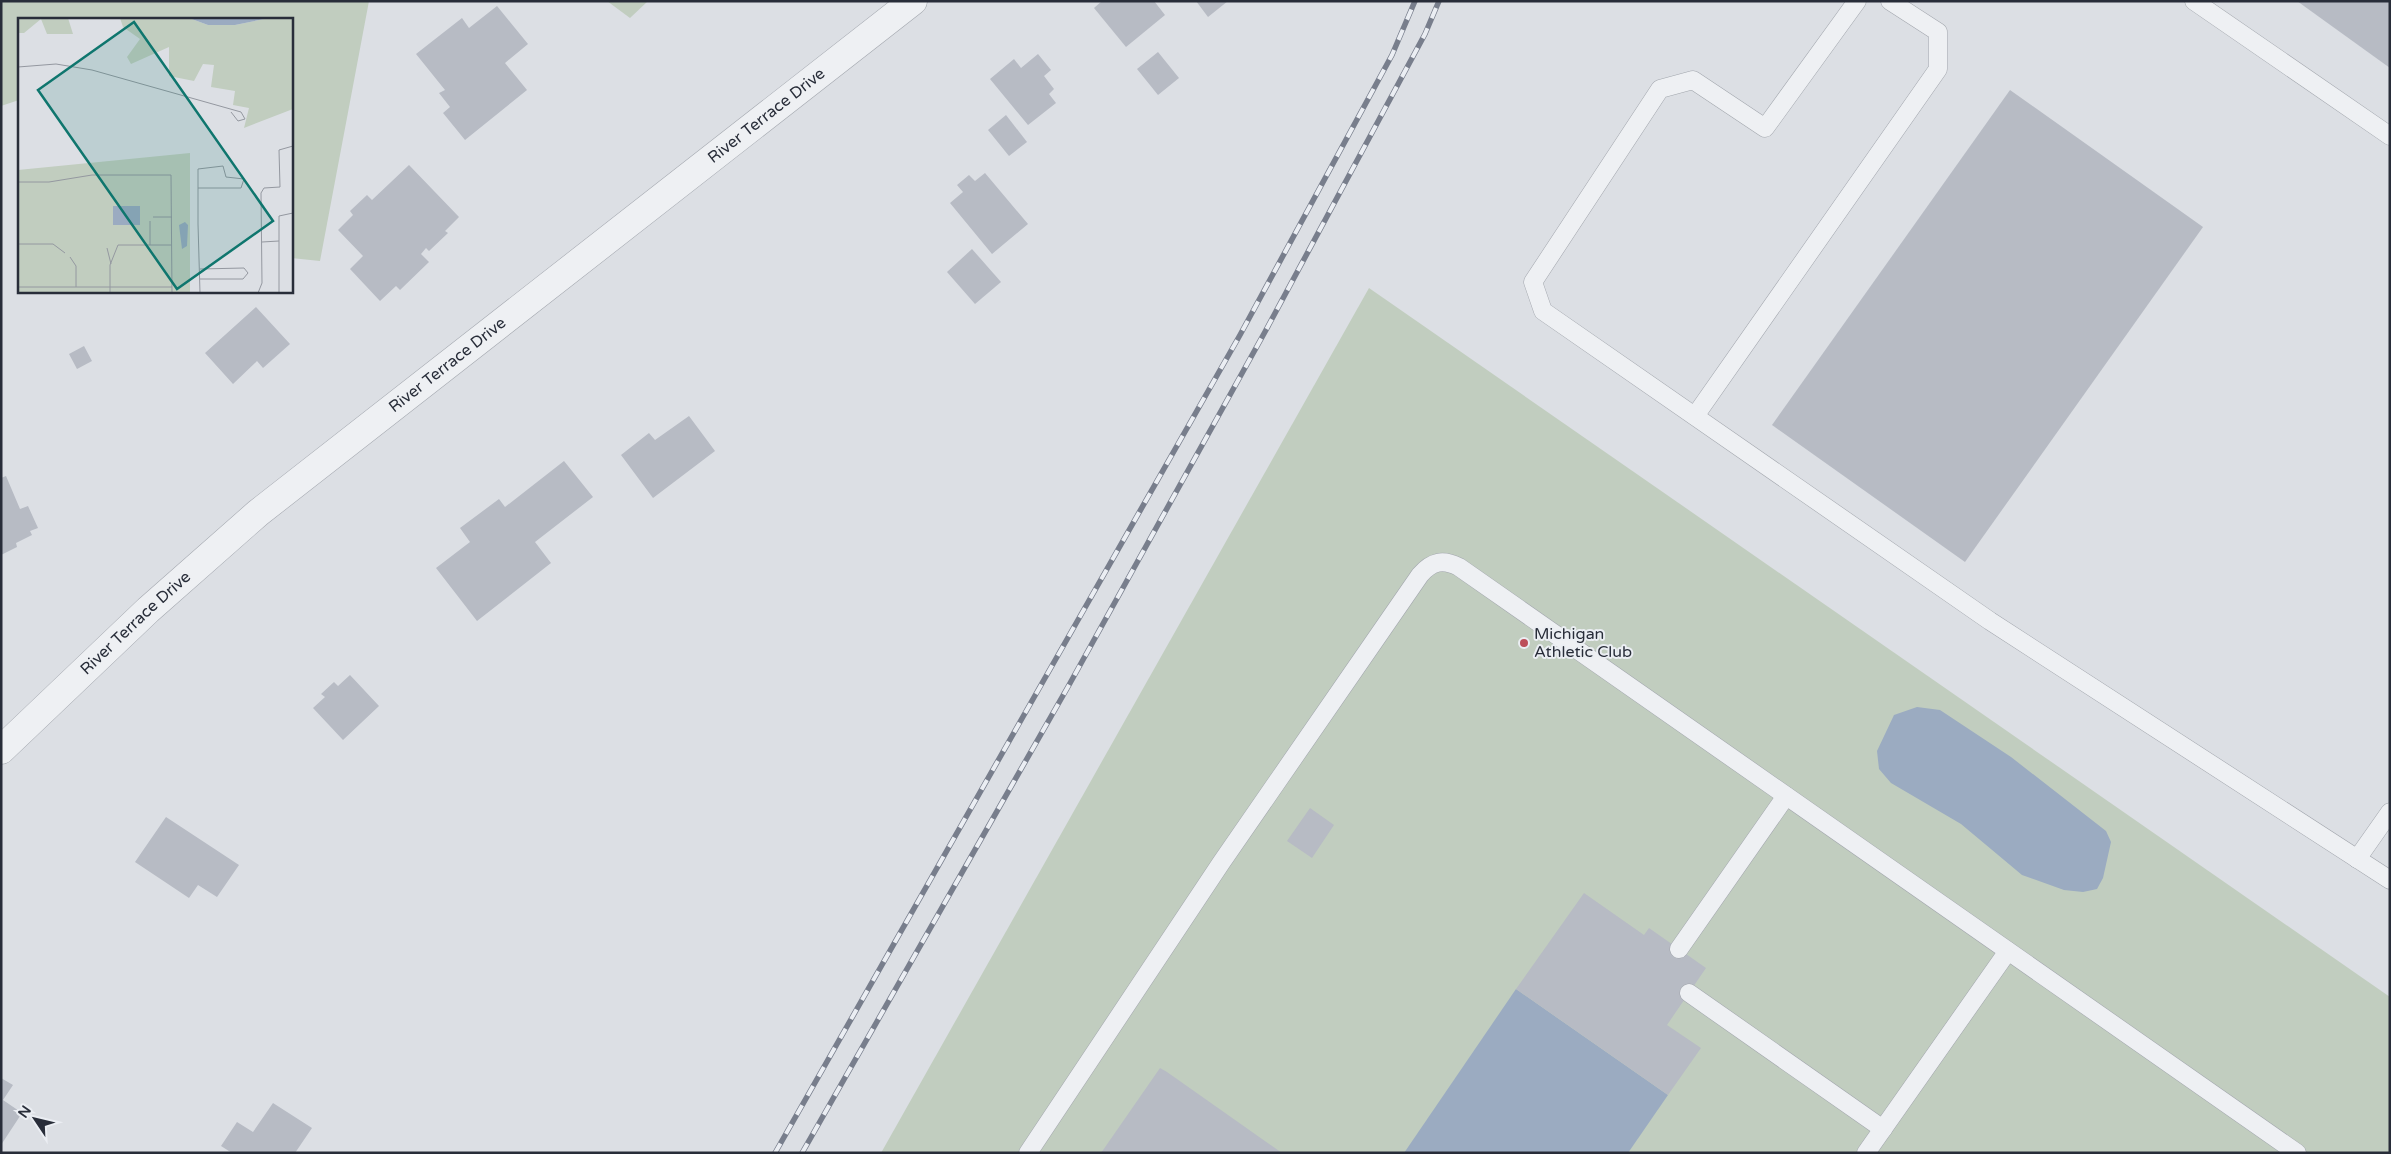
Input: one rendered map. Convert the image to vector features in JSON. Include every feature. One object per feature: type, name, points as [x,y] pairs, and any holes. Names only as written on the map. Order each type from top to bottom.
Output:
[{"type":"street","name":"River Terrace Drive","points":[[1,750],[148,610],[258,513],[913,1]]},
{"type":"lane","points":[[1857,1],[1765,128],[1693,80],[1660,89],[1532,282],[1543,311],[1990,621],[2390,880]]},
{"type":"lane","points":[[1695,416],[1938,68],[1938,32],[1890,1]]},
{"type":"lane","points":[[2194,1],[2390,136]]},
{"type":"lane","points":[[1028,1153],[1221,863],[1427,566],[1438,561],[1449,562],[1459,567],[2297,1153]]},
{"type":"lane","points":[[1679,949],[1786,796]]},
{"type":"lane","points":[[2357,859],[2390,812]]},
{"type":"lane","points":[[1866,1153],[2008,951]]},
{"type":"lane","points":[[1688,993],[1883,1129]]},
{"type":"green space","points":[[1,1],[369,1],[320,261],[292,258],[292,18],[18,18],[18,100],[1,106]]},
{"type":"green space","points":[[607,1],[648,1],[630,18]]},
{"type":"green space","name":"Michigan Athletic Club","points":[[1369,288],[2390,997],[2390,1153],[881,1153]]},
{"type":"water","points":[[1917,707],[1940,710],[2011,757],[2106,831],[2111,842],[2103,878],[2097,889],[2083,892],[2064,890],[2022,875],[1961,824],[1891,783],[1879,769],[1877,751],[1894,715]]},
{"type":"water","points":[[1516,989],[1668,1095],[1628,1153],[1404,1153]]},
{"type":"building","points":[[1102,1],[1154,1],[1165,15],[1126,47],[1094,8]]},
{"type":"building","points":[[1196,1],[1228,1],[1208,17]]},
{"type":"building","points":[[2297,1],[2390,1],[2390,68]]},
{"type":"building","points":[[497,6],[528,44],[505,63],[527,90],[465,140],[443,113],[450,107],[439,93],[445,90],[416,54],[462,18],[469,28]]},
{"type":"building","points":[[1158,52],[1179,78],[1158,95],[1137,69]]},
{"type":"building","points":[[1038,54],[1051,70],[1044,76],[1054,89],[1049,94],[1056,103],[1028,125],[990,79],[1014,59],[1021,68]]},
{"type":"building","points":[[2010,90],[2203,227],[1965,562],[1772,425]]},
{"type":"building","points":[[1006,115],[1027,142],[1009,156],[988,130]]},
{"type":"building","points":[[409,165],[459,217],[445,231],[448,233],[429,251],[426,248],[421,254],[429,262],[400,290],[396,286],[380,301],[350,269],[363,256],[338,230],[353,215],[350,211],[367,195],[372,200]]},
{"type":"building","points":[[985,173],[1028,224],[992,254],[950,203],[963,192],[957,185],[969,175],[975,181]]},
{"type":"building","points":[[972,249],[1001,282],[975,304],[947,272]]},
{"type":"building","points":[[256,307],[290,344],[263,368],[257,361],[233,384],[205,353]]},
{"type":"building","points":[[84,346],[92,361],[77,369],[69,354]]},
{"type":"building","points":[[689,416],[715,451],[653,498],[621,455],[649,433],[655,440]]},
{"type":"building","points":[[564,461],[593,497],[535,542],[551,563],[477,621],[436,568],[470,542],[460,528],[499,499],[505,507]]},
{"type":"building","points":[[6,476],[20,509],[28,506],[38,528],[30,531],[32,535],[16,543],[17,547],[1,555],[1,478]]},
{"type":"building","points":[[350,675],[379,706],[343,740],[313,708],[325,697],[321,694],[334,682],[338,686]]},
{"type":"building","points":[[1310,808],[1334,825],[1312,858],[1287,841]]},
{"type":"building","points":[[166,817],[239,865],[217,897],[198,885],[189,898],[135,862]]},
{"type":"building","points":[[1584,893],[1644,935],[1649,928],[1706,968],[1667,1025],[1701,1048],[1668,1095],[1516,989]]},
{"type":"building","points":[[1160,1068],[1167,1072],[1282,1153],[1101,1153]]},
{"type":"building","points":[[1,1078],[13,1085],[3,1100],[22,1113],[1,1145]]},
{"type":"building","points":[[273,1103],[312,1128],[295,1153],[232,1153],[221,1146],[237,1122],[253,1132]]},
{"type":"railway","points":[[775,1153],[1240,335],[1392,55],[1415,1]]},
{"type":"railway","points":[[802,1153],[1069,685],[1266,330],[1425,34],[1439,1]]},
{"type":"place","name":"Michigan Athletic Club","points":[[1524,643]]}]
